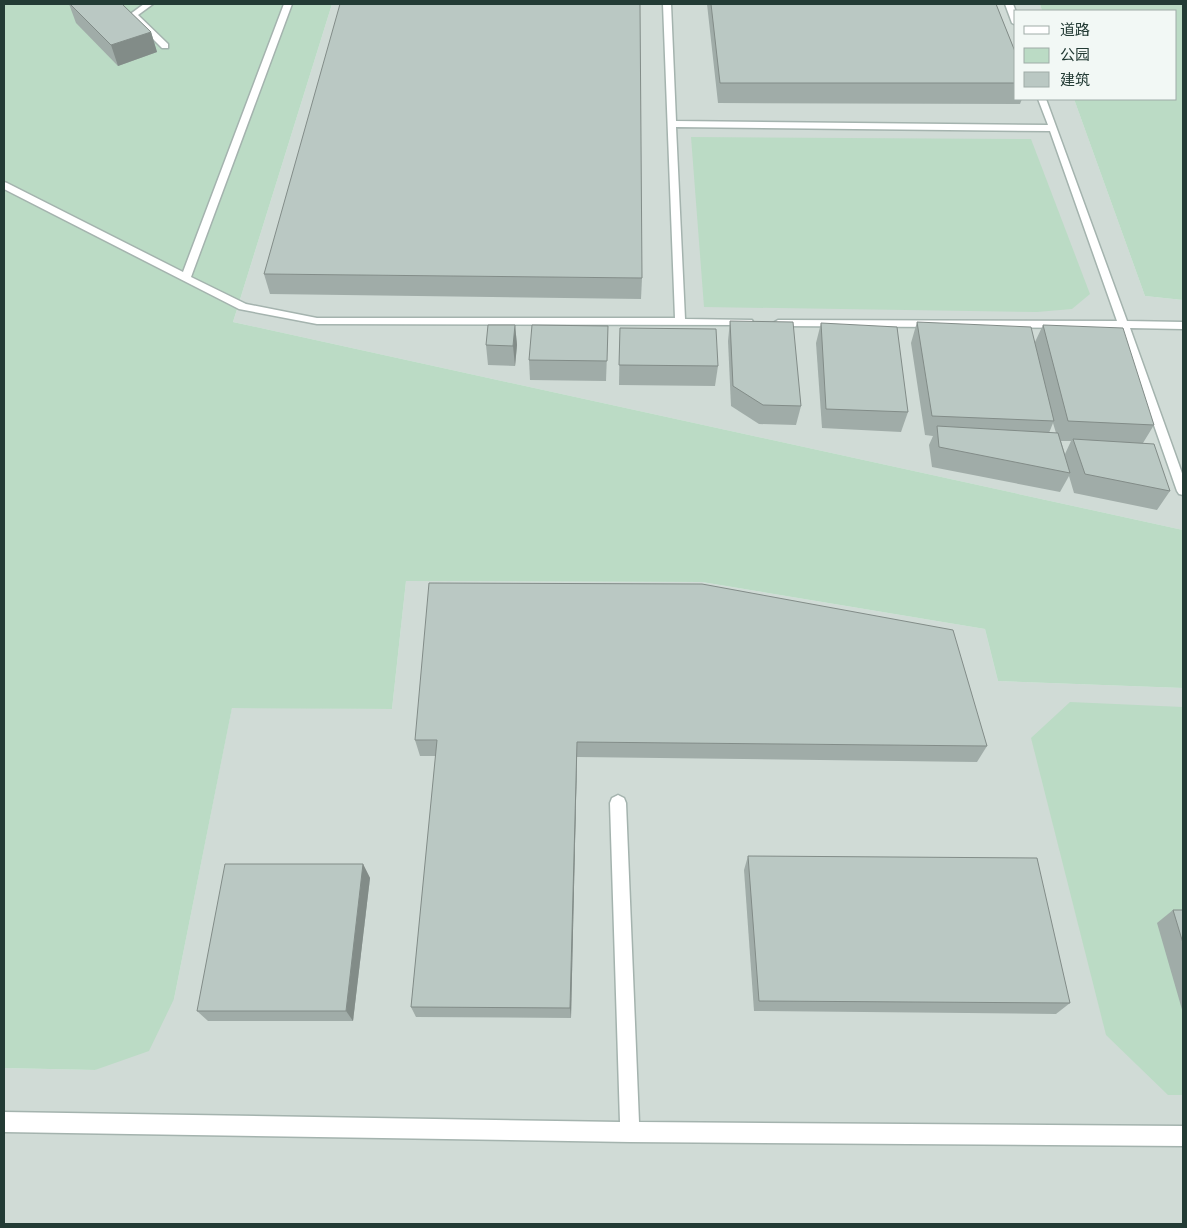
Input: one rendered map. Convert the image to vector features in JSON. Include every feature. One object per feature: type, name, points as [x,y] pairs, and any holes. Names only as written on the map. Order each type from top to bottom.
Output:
[{"type":"street","points":[[618,803],[630,1132]]},
{"type":"street","points":[[4,1122],[630,1132],[1183,1136]]},
{"type":"lane","points":[[149,4],[133,15],[165,46]]},
{"type":"lane","points":[[186,278],[288,4]]},
{"type":"lane","points":[[667,4],[680,322]]},
{"type":"lane","points":[[1009,4],[1014,18]]},
{"type":"lane","points":[[1042,100],[1183,491]]},
{"type":"lane","points":[[673,124],[1052,128]]},
{"type":"lane","points":[[4,185],[243,308],[317,321],[1183,325]]},
{"type":"shaded area","points":[[332,4],[1040,4],[1042,10],[1014,10],[1014,100],[1074,100],[1145,296],[1183,300],[1183,530],[233,322]]},
{"type":"shaded area","points":[[406,581],[702,582],[985,629],[998,681],[1183,688],[1183,1224],[4,1224],[4,1068],[95,1070],[174,999],[232,707],[392,709]]},
{"type":"green space","points":[[4,4],[332,4],[233,322],[1183,530],[1183,688],[998,681],[985,629],[702,582],[406,581],[392,709],[232,708],[174,999],[149,1051],[95,1070],[4,1068]]},
{"type":"green space","points":[[1040,4],[1183,4],[1183,300],[1145,296],[1074,100],[1177,100],[1177,10],[1042,10]]},
{"type":"green space","points":[[691,137],[1031,139],[1090,294],[1072,309],[1037,312],[704,307]]},
{"type":"green space","points":[[1070,702],[1183,707],[1183,1095],[1168,1095],[1106,1035],[1031,738]]},
{"type":"building","points":[[70,4],[122,4],[151,32],[111,45]]},
{"type":"building","points":[[340,4],[640,4],[642,278],[264,274]]},
{"type":"building","points":[[711,4],[996,4],[1014,49],[1014,83],[720,83]]},
{"type":"building","points":[[730,321],[793,322],[801,406],[763,405],[733,386]]},
{"type":"building","points":[[917,322],[1031,327],[1054,421],[932,416]]},
{"type":"building","points":[[821,323],[897,327],[908,412],[826,409]]},
{"type":"building","points":[[488,325],[515,325],[513,346],[486,345]]},
{"type":"building","points":[[532,325],[608,326],[607,361],[529,360]]},
{"type":"building","points":[[1043,325],[1123,328],[1154,425],[1068,421]]},
{"type":"building","points":[[620,328],[716,329],[718,366],[619,365]]},
{"type":"building","points":[[937,426],[1058,433],[1070,473],[939,447]]},
{"type":"building","points":[[1073,439],[1154,444],[1170,491],[1085,474]]},
{"type":"building","points":[[429,583],[702,584],[953,630],[987,746],[577,742],[570,1008],[411,1007],[437,740],[415,740]]},
{"type":"building","points":[[748,856],[1037,858],[1070,1003],[759,1001]]},
{"type":"building","points":[[225,864],[363,864],[346,1011],[197,1011]]},
{"type":"building","points":[[1173,910],[1183,910],[1183,943]]}]
